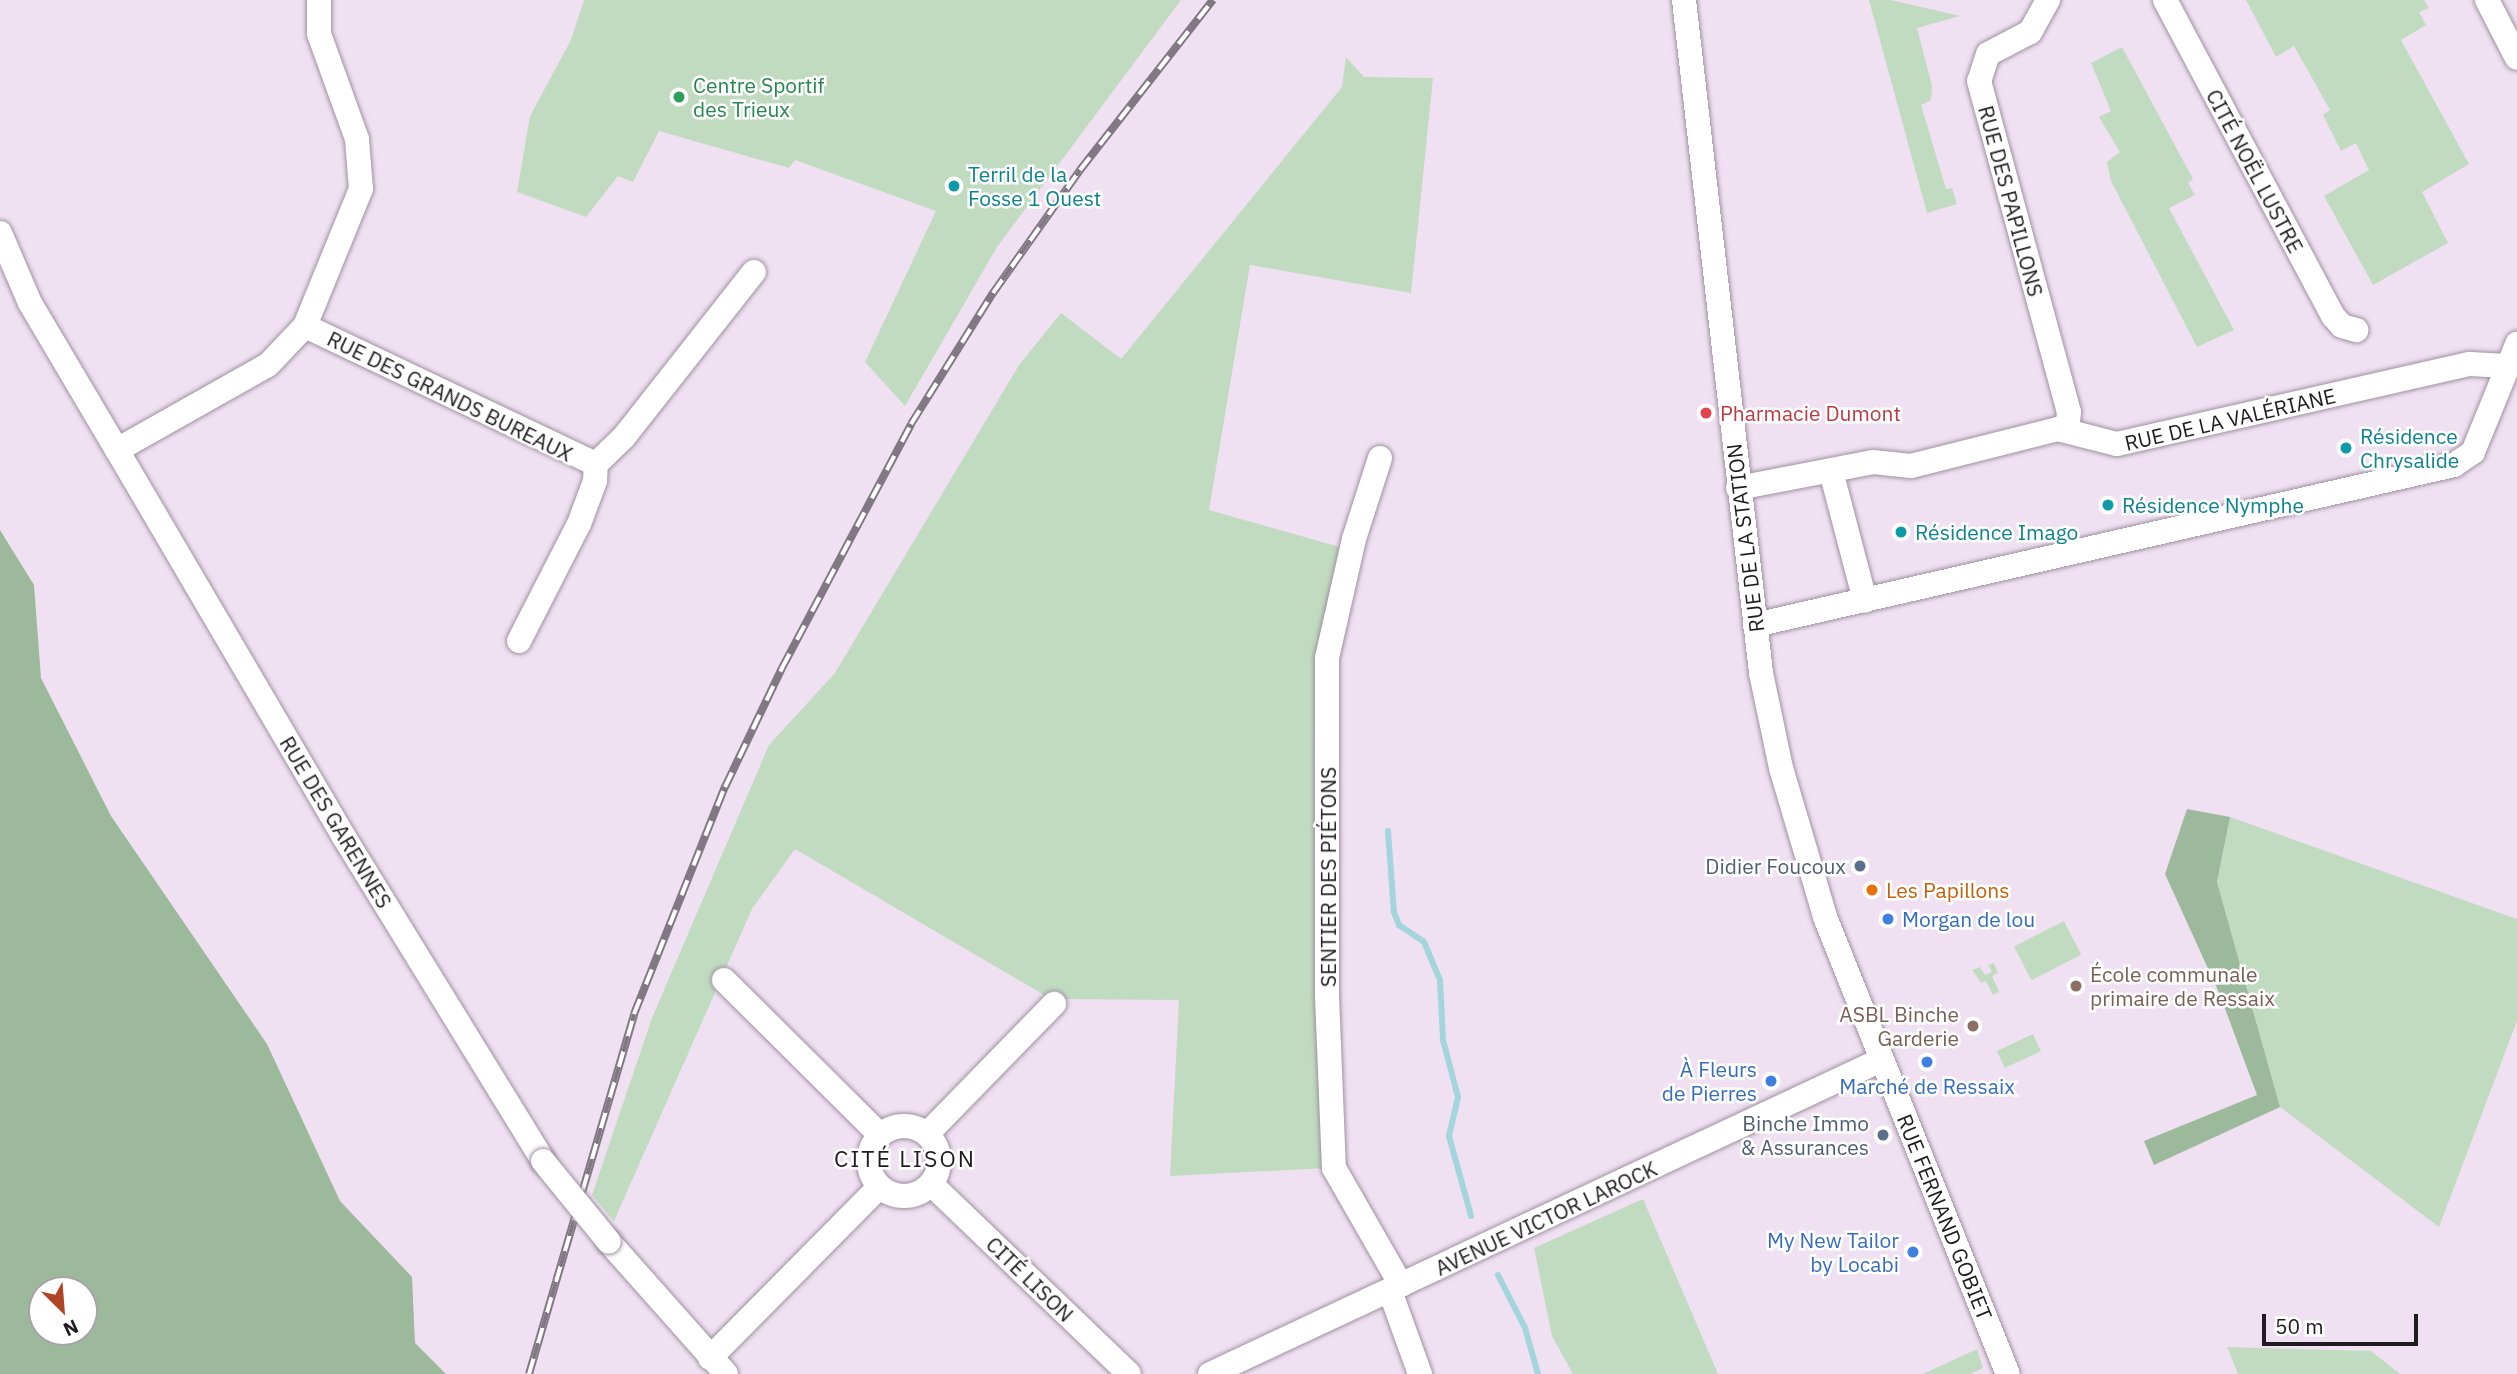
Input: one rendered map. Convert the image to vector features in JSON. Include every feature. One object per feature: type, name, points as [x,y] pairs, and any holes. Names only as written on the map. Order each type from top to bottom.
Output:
[{"type":"street","name":"RUE DES GRANDS BUREAUX","points":[[117,450],[268,365],[305,326],[361,189],[357,139],[319,34],[319,0]]},
{"type":"street","name":"RUE DE LA STATION","points":[[1685,0],[1755,625],[1781,768],[1825,917],[1881,1060]]},
{"type":"street","name":"RUE DES PAPILLONS","points":[[2048,0],[2030,32],[1988,54],[1979,82],[2069,412],[2067,430]]},
{"type":"street","name":"CITÉ NOËL LUSTRE","points":[[2165,0],[2333,316],[2342,326],[2356,330]]},
{"type":"street","points":[[2487,0],[2517,58]]},
{"type":"street","name":"RUE DES GARENNES","points":[[0,233],[30,303],[344,837],[543,1161],[609,1242],[718,1366]]},
{"type":"street","name":"RUE DES GRANDS BUREAUX","points":[[519,641],[579,524],[595,481],[596,464],[624,437],[754,272]]},
{"type":"street","name":"RUE DES GRANDS BUREAUX","points":[[305,326],[596,464]]},
{"type":"street","points":[[1755,625],[2454,466],[2473,452],[2517,344]]},
{"type":"street","name":"RUE DE LA VALÉRIANE","points":[[1738,488],[1873,462],[1911,466],[2067,430],[2117,444],[2470,365],[2507,366]]},
{"type":"street","name":"SENTIER DES PIÉTONS","points":[[1380,458],[1354,539],[1328,658],[1327,996],[1334,1168],[1395,1288],[1420,1374]]},
{"type":"street","points":[[1831,471],[1865,601]]},
{"type":"street","points":[[724,980],[880,1135]]},
{"type":"street","points":[[927,1134],[1055,1004]]},
{"type":"street","name":"AVENUE VICTOR LAROCK","points":[[1210,1374],[1881,1060]]},
{"type":"street","name":"RUE FERNAND GOBIET","points":[[1881,1060],[2008,1374]]},
{"type":"street","points":[[909,1126],[927,1134],[940,1158],[932,1184],[923,1192],[900,1196],[879,1186],[869,1161],[880,1135],[909,1126]]},
{"type":"street","name":"CITÉ LISON","points":[[932,1184],[1129,1374]]},
{"type":"street","points":[[718,1366],[879,1186]]},
{"type":"green space","name":"Terril de la Fosse 1 Ouest","points":[[584,0],[1181,0],[997,247],[905,406],[865,362],[936,211],[795,160],[789,168],[659,131],[633,182],[618,176],[586,217],[517,192],[530,116],[571,40]]},
{"type":"green space","points":[[1869,0],[1891,0],[1960,16],[1917,28],[1932,86],[1931,100],[1921,105],[1946,189],[1952,188],[1957,204],[1927,213]]},
{"type":"green space","points":[[2246,0],[2424,0],[2429,8],[2419,12],[2426,25],[2401,40],[2469,164],[2422,192],[2448,243],[2373,285],[2324,196],[2369,170],[2356,143],[2341,151],[2323,115],[2330,110],[2294,46],[2276,57]]},
{"type":"green space","points":[[2122,47],[2193,179],[2188,183],[2195,195],[2169,208],[2234,330],[2197,347],[2111,181],[2107,162],[2120,152],[2099,117],[2111,111],[2091,63]]},
{"type":"green space","points":[[1346,57],[1364,77],[1433,78],[1411,293],[1250,265],[1209,510],[1347,549],[1323,741],[1314,747],[1328,1168],[1170,1176],[1179,1000],[1051,999],[795,849],[752,909],[614,1221],[592,1195],[652,1018],[769,745],[835,673],[1019,365],[1061,313],[1121,359],[1342,87]]},
{"type":"green space","points":[[0,530],[34,585],[41,678],[111,816],[267,1044],[340,1201],[412,1277],[415,1343],[446,1374],[0,1374]]},
{"type":"green space","points":[[2187,809],[2230,817],[2217,882],[2280,1107],[2154,1165],[2144,1141],[2257,1095],[2220,995],[2165,874]]},
{"type":"green space","points":[[2230,817],[2517,919],[2517,1021],[2439,1227],[2280,1107],[2217,882]]},
{"type":"green space","points":[[2064,921],[2081,955],[2031,980],[2014,946]]},
{"type":"green space","points":[[1994,963],[1998,973],[1992,976],[1999,992],[1993,995],[1986,981],[1981,983],[1972,970],[1980,967],[1985,975],[1992,972],[1988,965]]},
{"type":"green space","points":[[2033,1034],[2041,1051],[2005,1068],[1997,1051]]},
{"type":"green space","points":[[1643,1199],[1718,1374],[1573,1374],[1552,1336],[1534,1248]]},
{"type":"green space","points":[[2227,1347],[2371,1351],[2400,1374],[2238,1374]]},
{"type":"green space","points":[[1977,1349],[1983,1368],[1970,1374],[1923,1374]]},
{"type":"waterway","points":[[1388,831],[1394,912],[1399,925],[1424,942],[1440,980],[1443,1040],[1458,1097],[1449,1136],[1471,1216]]},
{"type":"waterway","points":[[1498,1275],[1525,1328],[1538,1374]]},
{"type":"railway","points":[[529,1374],[634,1014],[725,787],[782,668],[911,424],[993,293],[1080,170],[1213,0]]},
{"type":"place","name":"Centre Sportif des Trieux","points":[[679,97]]},
{"type":"place","name":"Terril de la Fosse 1 Ouest","points":[[954,186]]},
{"type":"place","name":"Pharmacie Dumont","points":[[1706,413]]},
{"type":"place","name":"Résidence Chrysalide","points":[[2346,448]]},
{"type":"place","name":"Résidence Nymphe","points":[[2108,505]]},
{"type":"place","name":"Résidence Imago","points":[[1901,532]]},
{"type":"place","name":"Didier Foucoux","points":[[1860,866]]},
{"type":"place","name":"Les Papillons","points":[[1872,890]]},
{"type":"place","name":"Morgan de lou","points":[[1888,919]]},
{"type":"place","name":"École communale primaire de Ressaix","points":[[2076,986]]},
{"type":"place","name":"ASBL Binche Garderie","points":[[1973,1026]]},
{"type":"place","name":"Marché de Ressaix","points":[[1927,1062]]},
{"type":"place","name":"À Fleurs de Pierres","points":[[1771,1081]]},
{"type":"place","name":"Binche Immo & Assurances","points":[[1883,1135]]},
{"type":"place","name":"My New Tailor by Locabi","points":[[1913,1252]]},
{"type":"district","name":"CITÉ LISON","points":[[905,1158]]}]
